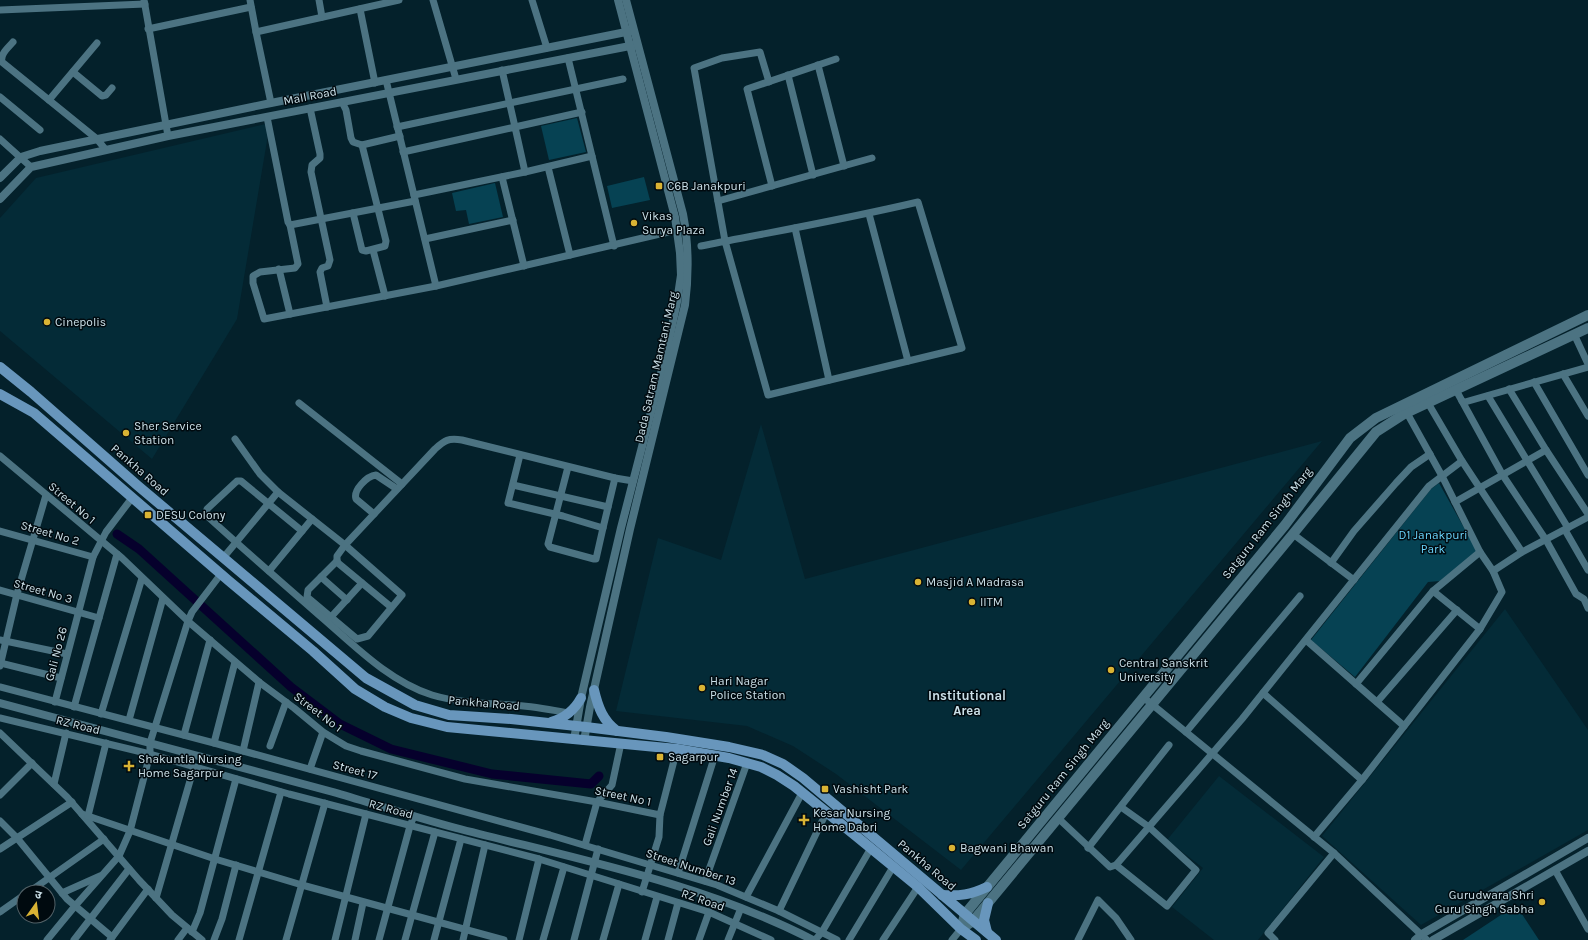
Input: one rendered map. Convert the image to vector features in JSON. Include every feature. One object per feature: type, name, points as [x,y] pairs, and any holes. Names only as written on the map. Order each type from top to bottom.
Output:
[{"type":"main road","name":"Satguru Ram Singh Marg","points":[[961,929],[965,914],[1285,525],[1350,438],[1376,418],[1588,315]]},
{"type":"main road","name":"Satguru Ram Singh Marg","points":[[961,929],[973,921],[1376,432],[1407,413],[1588,328]]},
{"type":"main road","name":"Pankha Road","points":[[0,368],[31,392],[137,486],[366,678],[395,695],[415,705],[449,715],[512,719],[586,727],[729,747],[762,755],[783,764],[803,778],[996,940]]},
{"type":"main road","name":"Pankha Road","points":[[0,394],[34,413],[313,651],[355,689],[385,708],[411,718],[447,727],[677,749],[715,755],[761,767],[777,775],[802,793],[871,848],[918,887],[961,929],[976,940]]},
{"type":"main road","points":[[594,690],[602,715],[617,732]]},
{"type":"main road","points":[[547,723],[570,713],[576,707],[581,698]]},
{"type":"main road","points":[[942,894],[960,896],[976,893],[987,887]]},
{"type":"main road","points":[[987,932],[984,920],[988,903]]},
{"type":"street","points":[[319,0],[322,17]]},
{"type":"street","points":[[256,32],[399,0]]},
{"type":"street","points":[[433,0],[456,79]]},
{"type":"street","points":[[532,0],[547,48]]},
{"type":"street","name":"Dada Satram Mamtani Marg","points":[[584,741],[630,529],[685,305],[688,277],[686,231],[683,214],[630,31],[618,0]]},
{"type":"street","name":"Dada Satram Mamtani Marg","points":[[626,0],[630,31]]},
{"type":"street","points":[[0,17],[3,10],[145,2],[148,29],[168,136]]},
{"type":"street","points":[[148,29],[251,3],[271,103]]},
{"type":"street","points":[[360,9],[375,83]]},
{"type":"street","name":"Mall Road","points":[[21,157],[97,138],[630,31]]},
{"type":"street","points":[[13,42],[2,55],[2,62],[97,138],[105,149]]},
{"type":"street","points":[[49,100],[97,43]]},
{"type":"street","name":"Mall Road","points":[[31,167],[105,149],[168,136],[634,45]]},
{"type":"street","name":"Dada Satram Mamtani Marg","points":[[574,740],[581,698],[633,481],[666,354],[681,275],[675,217],[634,45]]},
{"type":"street","points":[[701,246],[725,241],[869,214],[918,202],[962,348],[768,395],[725,241],[694,68],[722,58],[760,52],[769,82]]},
{"type":"street","points":[[568,58],[614,246]]},
{"type":"street","points":[[772,186],[747,89],[836,59]]},
{"type":"street","points":[[818,66],[844,166]]},
{"type":"street","points":[[502,70],[525,172]]},
{"type":"street","points":[[73,72],[102,96],[106,95],[112,88]]},
{"type":"street","points":[[788,75],[813,175]]},
{"type":"street","points":[[397,127],[623,79]]},
{"type":"street","points":[[386,80],[436,286]]},
{"type":"street","points":[[0,97],[40,130]]},
{"type":"street","points":[[342,102],[346,110],[353,142],[362,145],[400,136]]},
{"type":"street","points":[[310,108],[320,154],[320,158],[312,165],[311,172],[330,260],[328,266],[322,268],[320,272],[327,307]]},
{"type":"street","points":[[403,152],[582,112]]},
{"type":"street","points":[[267,117],[298,264],[295,268],[279,269],[253,276],[253,283],[264,319],[436,286],[614,246],[677,230]]},
{"type":"street","points":[[0,139],[31,167],[0,199]]},
{"type":"street","points":[[353,213],[362,250],[373,250],[387,244],[362,145]]},
{"type":"street","points":[[290,226],[378,209],[415,198],[592,156]]},
{"type":"street","points":[[0,178],[21,157]]},
{"type":"street","points":[[718,201],[872,158]]},
{"type":"street","points":[[548,167],[570,255]]},
{"type":"street","points":[[502,177],[524,266]]},
{"type":"street","points":[[869,214],[908,361]]},
{"type":"street","points":[[425,239],[513,220]]},
{"type":"street","points":[[795,228],[829,380]]},
{"type":"street","points":[[373,250],[385,296]]},
{"type":"street","points":[[279,269],[290,314]]},
{"type":"street","points":[[1574,334],[1588,364]]},
{"type":"street","points":[[1462,401],[1465,402],[1488,396],[1588,367]]},
{"type":"street","points":[[1563,374],[1588,416]]},
{"type":"street","points":[[1534,382],[1588,475]]},
{"type":"street","points":[[1509,389],[1546,450],[1588,514]]},
{"type":"street","points":[[1456,390],[1502,474],[1546,540],[1576,594],[1584,599],[1588,608]]},
{"type":"street","points":[[1488,396],[1528,460],[1588,570]]},
{"type":"street","points":[[299,403],[400,486]]},
{"type":"street","points":[[1428,403],[1462,461],[1522,552]]},
{"type":"street","points":[[1314,837],[1362,780],[1480,629],[1502,592],[1493,571],[1480,552],[1442,476],[1407,413]]},
{"type":"street","points":[[235,439],[260,474],[278,492],[345,545],[402,595],[368,636],[357,639],[306,597],[308,590],[336,561],[337,556],[345,545],[434,449],[444,441],[452,439],[633,481]]},
{"type":"street","points":[[1455,502],[1546,450]]},
{"type":"street","points":[[1331,564],[1354,531],[1391,489],[1412,467],[1430,454]]},
{"type":"street","points":[[520,455],[508,503],[556,514],[603,528]]},
{"type":"street","name":"Street No 1","points":[[0,456],[117,554],[188,621],[259,682],[323,732],[346,746],[465,779],[597,802],[660,815],[677,749]]},
{"type":"street","points":[[1058,818],[1088,848],[1110,867],[1116,865],[1263,693],[1429,486],[1462,461]]},
{"type":"street","points":[[568,467],[548,544],[554,549],[594,559],[596,559],[615,478]]},
{"type":"street","points":[[374,514],[356,499],[355,496],[356,492],[369,477],[376,475],[400,486]]},
{"type":"street","points":[[302,531],[244,483],[237,481],[207,509],[206,515],[237,543],[357,648],[392,676],[409,686],[445,698],[476,703],[514,705],[570,713]]},
{"type":"street","points":[[512,485],[608,507]]},
{"type":"street","points":[[223,558],[278,492]]},
{"type":"street","points":[[46,495],[3,641],[0,664],[61,678]]},
{"type":"street","name":"Street No 3","points":[[79,613],[93,557],[106,532],[132,498]]},
{"type":"street","points":[[1493,571],[1522,552],[1588,517]]},
{"type":"street","points":[[269,571],[312,519]]},
{"type":"street","name":"Street No 2","points":[[0,531],[93,557]]},
{"type":"street","points":[[1293,534],[1354,580]]},
{"type":"street","points":[[1356,684],[1433,591],[1480,552]]},
{"type":"street","points":[[74,707],[117,554]]},
{"type":"street","points":[[336,561],[391,607]]},
{"type":"street","points":[[47,940],[119,856],[130,830],[150,754],[150,743],[188,621],[192,612],[221,574]]},
{"type":"street","points":[[321,577],[347,600]]},
{"type":"street","points":[[102,714],[142,578]]},
{"type":"street","points":[[331,617],[362,583]]},
{"type":"street","name":"Street No 3","points":[[0,590],[99,618]]},
{"type":"street","points":[[1433,591],[1480,629]]},
{"type":"street","points":[[1186,732],[1300,596]]},
{"type":"street","points":[[129,720],[163,598]]},
{"type":"street","points":[[1377,702],[1457,610]]},
{"type":"street","name":"Gali No 26","points":[[55,702],[79,613]]},
{"type":"street","points":[[184,735],[210,640]]},
{"type":"street","points":[[1306,640],[1404,726]]},
{"type":"street","points":[[3,641],[67,654]]},
{"type":"street","points":[[214,743],[236,662]]},
{"type":"street","points":[[243,751],[259,682]]},
{"type":"street","name":"Street 17","points":[[0,687],[129,720],[550,835]]},
{"type":"street","points":[[1263,693],[1362,780]]},
{"type":"street","points":[[1143,697],[1334,853],[1425,937]]},
{"type":"street","points":[[270,746],[286,702]]},
{"type":"street","points":[[0,703],[414,816],[594,864],[647,876],[741,908],[814,940],[822,932],[871,848]]},
{"type":"street","name":"RZ Road","points":[[0,718],[150,754],[281,792],[539,859],[678,904],[709,912],[734,923],[758,937],[771,940]]},
{"type":"street","points":[[310,769],[323,732]]},
{"type":"street","points":[[0,734],[85,815],[104,840],[156,898],[172,915],[202,940]]},
{"type":"street","points":[[54,784],[66,734]]},
{"type":"street","points":[[85,815],[106,743]]},
{"type":"street","points":[[585,846],[597,802],[612,785],[621,743]]},
{"type":"street","points":[[1088,848],[1169,745]]},
{"type":"street","points":[[678,873],[715,755]]},
{"type":"street","points":[[0,795],[32,763]]},
{"type":"street","name":"Gali Number 14","points":[[705,881],[747,763]]},
{"type":"street","points":[[156,898],[194,767]]},
{"type":"street","points":[[178,940],[189,930],[200,913],[236,779]]},
{"type":"street","points":[[239,940],[281,792]]},
{"type":"street","points":[[746,897],[802,793]]},
{"type":"street","points":[[0,849],[72,802]]},
{"type":"street","points":[[286,940],[325,803]]},
{"type":"street","points":[[1116,865],[1167,906],[1196,870],[1149,828],[1121,807]]},
{"type":"street","points":[[779,911],[826,813]]},
{"type":"street","points":[[334,940],[366,814]]},
{"type":"street","points":[[85,815],[236,866],[363,903],[504,940]]},
{"type":"street","points":[[642,892],[659,837],[660,815]]},
{"type":"street","points":[[379,940],[414,816]]},
{"type":"street","points":[[0,821],[17,838],[62,893],[111,938],[148,889]]},
{"type":"street","points":[[405,940],[435,832]]},
{"type":"street","name":"Street Number 13","points":[[550,835],[705,881],[779,911],[837,940]]},
{"type":"street","points":[[1415,940],[1425,937],[1588,838]]},
{"type":"street","points":[[434,940],[461,839]]},
{"type":"street","points":[[41,884],[104,840]]},
{"type":"street","points":[[463,940],[485,845]]},
{"type":"street","points":[[574,940],[598,849]]},
{"type":"street","points":[[1433,940],[1588,851]]},
{"type":"street","points":[[1276,940],[1268,933],[1334,853]]},
{"type":"street","points":[[519,940],[539,859]]},
{"type":"street","points":[[214,940],[222,920],[236,866]]},
{"type":"street","points":[[849,940],[893,866]]},
{"type":"street","points":[[543,940],[564,867]]},
{"type":"street","points":[[74,940],[129,869]]},
{"type":"street","points":[[1555,870],[1588,929]]},
{"type":"street","points":[[62,893],[103,875]]},
{"type":"street","points":[[603,940],[619,884]]},
{"type":"street","points":[[882,940],[918,887]]},
{"type":"street","points":[[645,940],[657,897]]},
{"type":"street","points":[[1078,940],[1098,900],[1116,918],[1131,940]]},
{"type":"street","points":[[0,912],[16,901]]},
{"type":"street","points":[[355,940],[363,903]]},
{"type":"street","points":[[668,940],[678,904]]},
{"type":"street","points":[[728,940],[741,908]]},
{"type":"street","points":[[700,940],[709,912]]},
{"type":"street","points":[[952,940],[961,929]]},
{"type":"shaded area","points":[[270,123],[237,319],[152,459],[0,331],[0,218],[36,178]]},
{"type":"shaded area","name":"Institutional Area","points":[[761,424],[805,579],[1322,441],[961,870],[836,774],[793,746],[747,726],[616,711],[658,538],[721,560]]},
{"type":"shaded area","points":[[1505,609],[1588,730],[1588,830],[1421,925],[1322,836]]},
{"type":"shaded area","points":[[1219,776],[1324,857],[1258,940],[1214,940],[1172,907],[1203,868],[1167,840]]},
{"type":"green space","points":[[577,118],[586,152],[549,160],[541,126]]},
{"type":"green space","points":[[644,177],[650,200],[612,208],[607,186]]},
{"type":"green space","points":[[495,183],[503,217],[469,224],[466,210],[456,211],[452,193]]},
{"type":"green space","name":"D1 Janakpuri Park","points":[[1439,483],[1477,551],[1440,581],[1428,582],[1355,677],[1311,640],[1431,489]]},
{"type":"green space","points":[[1516,905],[1539,940],[1463,940]]},
{"type":"waterway","points":[[117,534],[139,549],[291,687],[340,724],[391,749],[492,774],[591,784],[599,776]]},
{"type":"place","name":"C6B Janakpuri","points":[[659,186]]},
{"type":"place","name":"Vikas Surya Plaza","points":[[634,223]]},
{"type":"place","name":"Cinepolis","points":[[47,322]]},
{"type":"place","name":"Sher Service Station","points":[[126,433]]},
{"type":"place","name":"DESU Colony","points":[[148,515]]},
{"type":"place","name":"Masjid A Madrasa","points":[[918,582]]},
{"type":"place","name":"IITM","points":[[972,602]]},
{"type":"place","name":"Central Sanskrit University","points":[[1111,670]]},
{"type":"place","name":"Hari Nagar Police Station","points":[[702,688]]},
{"type":"place","name":"Sagarpur","points":[[660,757]]},
{"type":"place","name":"Shakuntla Nursing Home Sagarpur","points":[[129,766]]},
{"type":"place","name":"Vashisht Park","points":[[825,789]]},
{"type":"place","name":"Kesar Nursing Home Dabri","points":[[804,820]]},
{"type":"place","name":"Bagwani Bhawan","points":[[952,848]]},
{"type":"place","name":"Gurudwara Shri Guru Singh Sabha","points":[[1542,902]]},
{"type":"district","name":"Institutional Area","points":[[967,702]]}]
